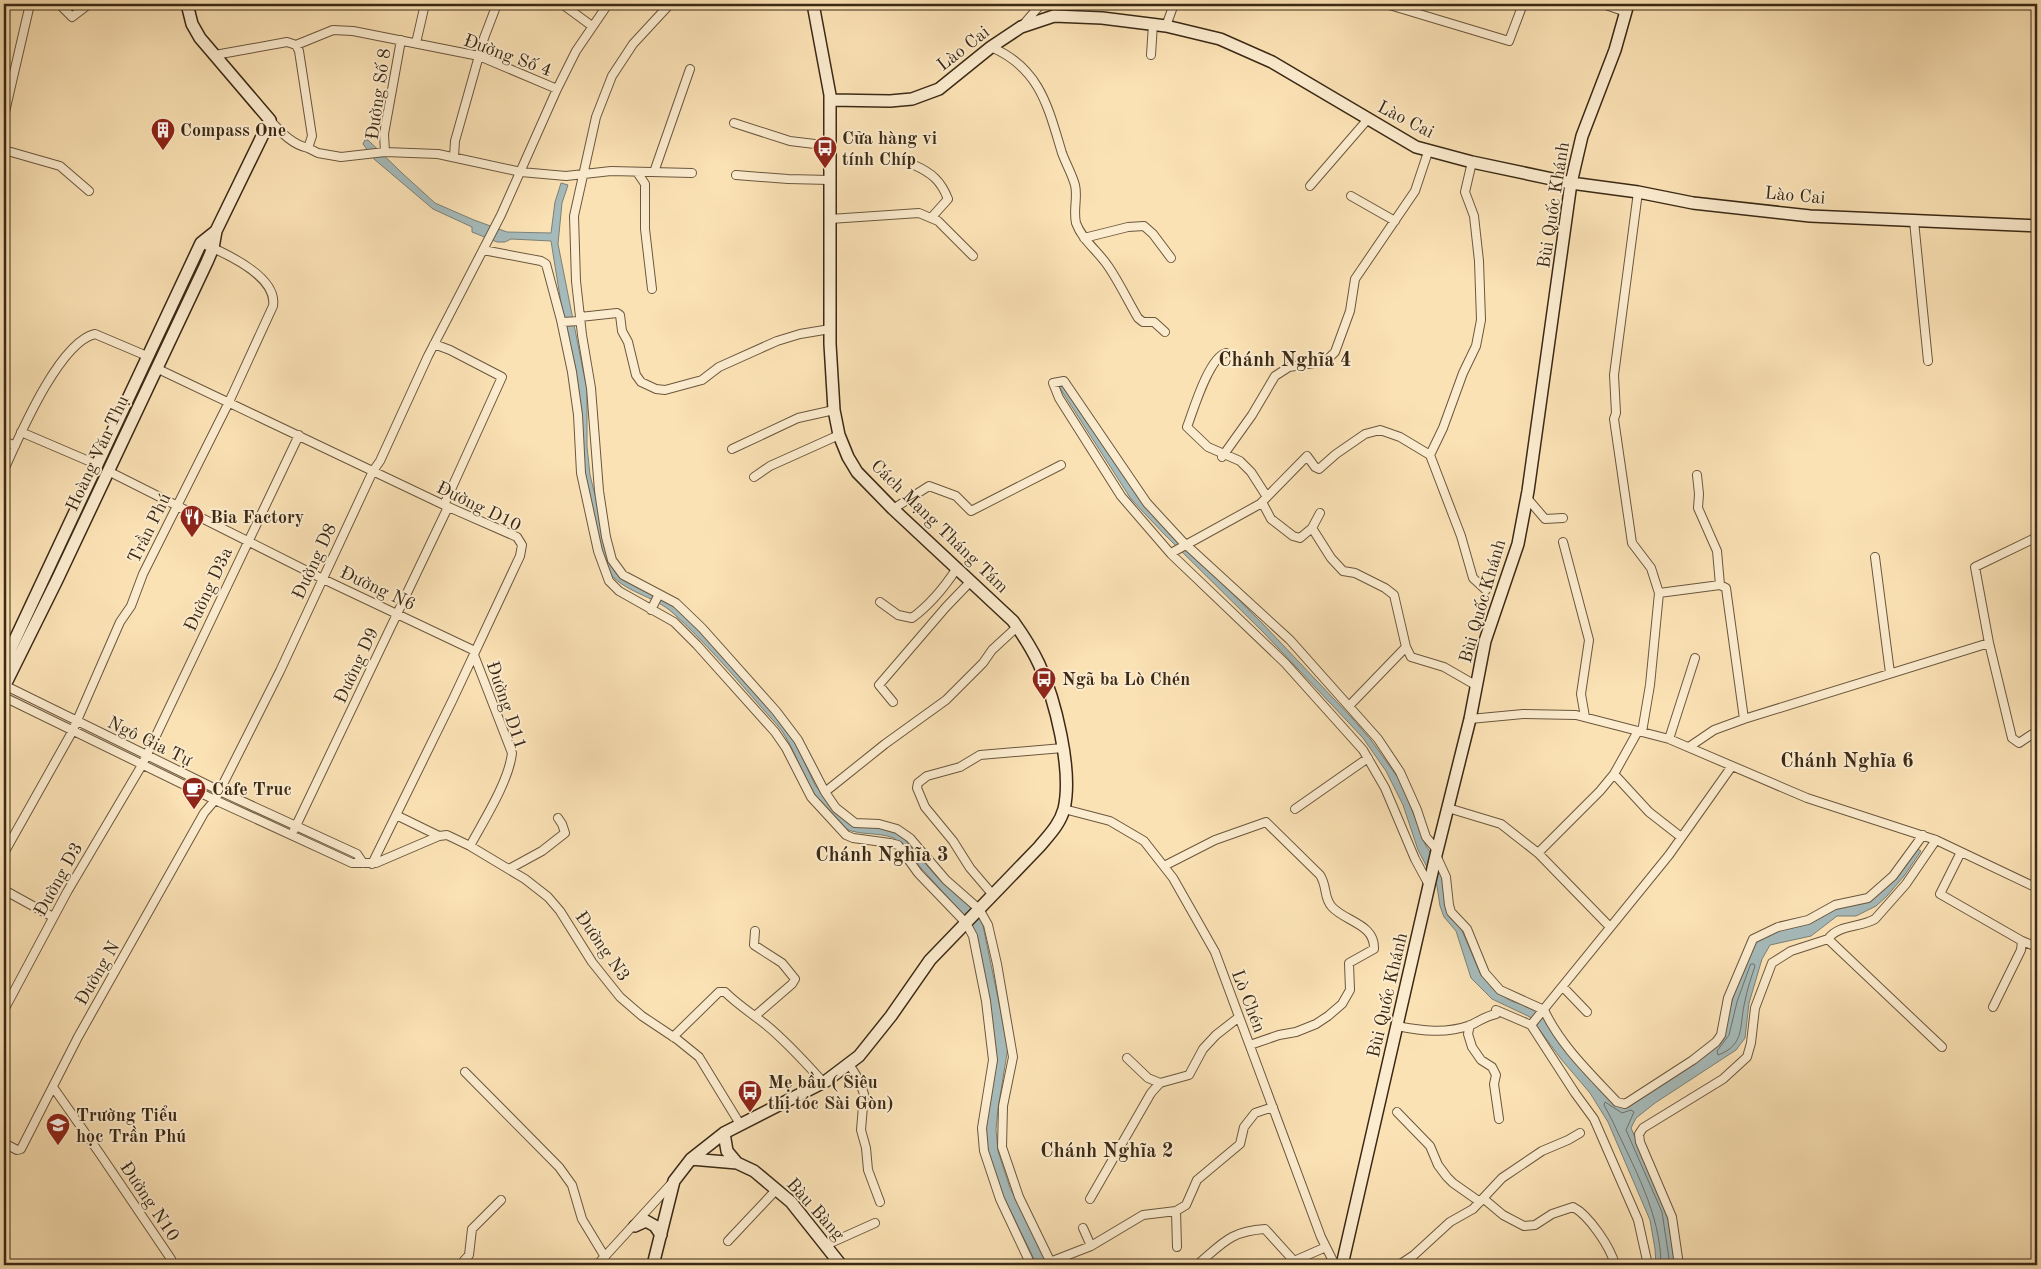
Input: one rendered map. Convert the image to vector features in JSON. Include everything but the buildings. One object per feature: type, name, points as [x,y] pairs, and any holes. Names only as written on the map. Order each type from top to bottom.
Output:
[{"type":"street","points":[[4,116],[30,4]]},
{"type":"street","points":[[59,4],[72,17],[89,4]]},
{"type":"street","points":[[187,4],[192,24],[215,55],[270,120],[285,136],[300,146],[318,153],[342,158],[385,152],[438,154],[521,172],[566,176],[610,172],[692,173]]},
{"type":"street","points":[[416,43],[425,4]]},
{"type":"street","points":[[454,157],[455,141],[478,56],[497,4]]},
{"type":"street","points":[[562,4],[592,26]]},
{"type":"street","name":"Đường D8","points":[[215,800],[280,671],[434,344],[501,215],[557,89],[576,51],[608,4]]},
{"type":"street","points":[[670,4],[633,44],[612,76],[596,117],[574,216],[576,280],[580,319],[591,388],[594,444],[600,497],[606,537],[612,560],[623,575],[676,603],[702,628],[776,711],[798,740],[825,792],[836,808],[854,823],[897,829],[910,838],[946,880],[978,910],[988,925],[1013,1057],[1004,1100],[1001,1127],[1002,1147],[1019,1197],[1051,1264],[1091,1246],[1143,1215],[1176,1211],[1186,1205],[1197,1180],[1240,1144],[1244,1127],[1255,1113],[1274,1107]]},
{"type":"street","name":"Cách Mạng Tháng Tám","points":[[813,4],[830,100],[831,376],[834,410],[840,435],[848,457],[857,472],[893,509],[971,581],[1017,627],[1039,664],[1055,711],[1062,748],[1065,782],[1064,809],[1055,828],[966,923]]},
{"type":"street","points":[[1021,27],[1041,4]]},
{"type":"street","points":[[1166,26],[1174,4]]},
{"type":"street","points":[[1386,4],[1509,41],[1523,4]]},
{"type":"street","points":[[1603,4],[1627,8]]},
{"type":"street","name":"Bùi Quốc Khánh","points":[[1342,1265],[1430,882],[1470,719],[1485,641],[1518,544],[1527,498],[1571,183],[1582,136],[1615,50],[1627,8]]},
{"type":"street","name":"Lào Cai","points":[[830,100],[890,101],[912,99],[939,90],[991,47],[1021,27],[1054,16],[1071,15],[1166,26],[1220,39],[1264,58],[1416,147],[1428,152],[1472,162],[1571,183],[1638,192],[1693,203],[1775,212],[1914,221],[2037,226]]},
{"type":"street","points":[[1150,55],[1153,24]]},
{"type":"street","name":"Đường Số 4","points":[[215,55],[288,42],[296,45],[333,30],[353,31],[478,56],[557,89]]},
{"type":"street","name":"Đường Số 8","points":[[385,152],[384,134],[401,40]]},
{"type":"street","points":[[296,45],[299,51],[312,136],[308,148]]},
{"type":"street","points":[[991,47],[1008,54],[1035,81],[1049,107],[1067,168],[1075,185],[1074,208],[1076,223],[1084,238],[1107,264],[1138,318],[1143,322],[1154,322],[1165,332]]},
{"type":"street","points":[[654,172],[690,69]]},
{"type":"street","name":"Hoàng Văn Thụ","points":[[132,404],[156,368],[213,248],[216,231],[270,120]]},
{"type":"street","points":[[1310,186],[1368,120]]},
{"type":"street","points":[[734,123],[790,141],[831,146]]},
{"type":"street","points":[[4,150],[60,166],[89,191]]},
{"type":"street","points":[[1223,455],[1252,415],[1275,376],[1289,366],[1326,361],[1335,352],[1350,311],[1355,279],[1415,192],[1428,152]]},
{"type":"street","points":[[1430,455],[1476,346],[1481,320],[1480,261],[1474,216],[1465,192],[1472,162]]},
{"type":"street","points":[[914,165],[931,173],[942,186],[948,199],[931,218]]},
{"type":"street","points":[[637,172],[645,184],[645,229],[652,289]]},
{"type":"street","points":[[736,175],[830,180]]},
{"type":"street","points":[[1538,853],[1600,791],[1614,774],[1640,732],[1650,685],[1659,593],[1651,568],[1632,543],[1614,420],[1616,413],[1614,375],[1638,192]]},
{"type":"street","points":[[1351,196],[1395,220]]},
{"type":"street","points":[[830,219],[919,213],[938,221],[972,256]]},
{"type":"street","points":[[1914,221],[1928,361]]},
{"type":"street","points":[[1084,238],[1128,227],[1144,226],[1153,234],[1171,258]]},
{"type":"street","name":"Hoàng Văn Thụ","points":[[4,663],[57,580],[80,532],[103,468],[132,404],[147,356],[201,243],[216,231]]},
{"type":"street","name":"Trần Phú","points":[[4,853],[77,722],[120,622],[131,606],[143,574],[229,402],[271,311],[274,298],[270,288],[258,275],[235,260],[201,243]]},
{"type":"street","points":[[482,250],[541,261],[546,264],[562,322],[578,416],[581,473],[598,552],[609,581],[619,591],[674,622],[775,732],[786,748],[811,797],[844,833],[852,838],[898,845],[918,873],[966,923],[973,936],[990,1025],[993,1060],[982,1128],[984,1151],[1000,1199],[1030,1265]]},
{"type":"street","points":[[562,322],[617,313],[620,315],[622,331],[628,342],[636,375],[647,386],[665,390],[702,380],[718,367],[777,341],[800,334],[830,329]]},
{"type":"street","points":[[4,470],[48,380],[70,353],[88,336],[95,334],[147,356]]},
{"type":"street","points":[[157,336],[168,341]]},
{"type":"street","name":"Đường D9","points":[[291,836],[397,613],[502,377],[450,350],[434,344]]},
{"type":"street","points":[[1226,353],[1219,357],[1204,383],[1187,427],[1208,448],[1240,461],[1251,472],[1265,499],[1269,517],[1293,536],[1300,538],[1312,528],[1320,513]]},
{"type":"street","name":"Đường D10","points":[[156,368],[446,506],[517,537],[522,545],[520,556],[396,815],[368,864]]},
{"type":"street","points":[[1430,882],[1412,854],[1385,788],[1363,750],[1285,663],[1171,554],[1120,496],[1059,398],[1053,383],[1064,381],[1147,504],[1187,545],[1290,640],[1378,739],[1400,772],[1426,836],[1437,853],[1446,877],[1451,912],[1466,930],[1485,974],[1500,990],[1544,1011],[1554,1030],[1564,1043],[1617,1102],[1625,1104],[1693,1060],[1716,1042],[1721,1035],[1728,998],[1753,939],[1778,927],[1808,920],[1836,905],[1864,900],[1873,896],[1893,876],[1922,835]]},
{"type":"street","points":[[732,449],[798,418],[834,410]]},
{"type":"street","points":[[1173,552],[1265,499],[1307,456],[1315,467],[1319,469],[1365,434],[1384,430],[1430,455],[1461,536],[1473,578],[1486,590]]},
{"type":"street","name":"Đường N6","points":[[21,432],[103,468],[177,507],[397,613],[474,653]]},
{"type":"street","name":"Đường D3a","points":[[142,765],[299,435]]},
{"type":"street","points":[[754,477],[770,466],[840,435]]},
{"type":"street","points":[[4,441],[15,446]]},
{"type":"street","points":[[893,509],[930,486],[956,496],[971,511],[1061,465]]},
{"type":"street","name":"Hoàng Văn Thụ","points":[[4,689],[46,575],[68,528],[103,468]]},
{"type":"street","points":[[1697,474],[1698,508],[1717,552],[1720,585]]},
{"type":"street","points":[[587,499],[600,497]]},
{"type":"street","points":[[1527,498],[1545,519],[1563,518]]},
{"type":"street","points":[[68,528],[80,532]]},
{"type":"street","points":[[1312,528],[1331,558],[1343,571],[1355,573],[1385,588],[1394,595],[1410,657],[1444,667],[1477,686]]},
{"type":"street","points":[[2037,537],[1975,567],[1989,643],[2012,738],[2019,743],[2037,731]]},
{"type":"street","points":[[1563,542],[1589,640],[1581,694],[1585,717]]},
{"type":"street","points":[[1875,557],[1890,673]]},
{"type":"street","points":[[880,602],[898,614],[912,618],[927,607],[937,596],[957,568]]},
{"type":"street","points":[[46,575],[57,580]]},
{"type":"street","points":[[893,702],[879,686],[946,607],[971,581]]},
{"type":"street","points":[[1659,593],[1720,585],[1727,589],[1744,720]]},
{"type":"street","points":[[651,610],[658,594]]},
{"type":"street","points":[[825,792],[946,700],[983,663],[992,650],[1017,627]]},
{"type":"street","points":[[1690,747],[1714,730],[1989,643]]},
{"type":"street","points":[[1348,706],[1406,647]]},
{"type":"street","name":"Đường D11","points":[[470,846],[511,762],[512,752],[474,653]]},
{"type":"street","points":[[1668,739],[1695,658]]},
{"type":"street","name":"Ngô Gia Tự","points":[[4,689],[357,854],[368,864]]},
{"type":"street","name":"Ngô Gia Tự","points":[[4,689],[72,732],[291,836],[352,863],[368,864]]},
{"type":"street","points":[[1470,719],[1523,714],[1585,717],[1668,739],[1807,798],[1936,840],[2037,888]]},
{"type":"street","points":[[993,895],[970,868],[953,842],[925,807],[917,788],[918,783],[927,776],[960,767],[980,755],[1062,748]]},
{"type":"street","points":[[1296,808],[1368,758]]},
{"type":"street","name":"Đường D3","points":[[4,1010],[53,917],[142,765]]},
{"type":"street","points":[[1532,1024],[1681,837],[1732,766]]},
{"type":"street","points":[[1614,774],[1650,812],[1681,837]]},
{"type":"street","name":"Đường N","points":[[4,1143],[16,1150],[21,1149],[78,1037],[204,813],[215,800]]},
{"type":"street","points":[[1448,808],[1502,824],[1538,853],[1610,927]]},
{"type":"street","name":"Lò Chén","points":[[1064,809],[1110,821],[1144,841],[1174,878],[1215,952],[1326,1247],[1335,1265]]},
{"type":"street","name":"Đường N3","points":[[396,815],[439,836],[447,835],[470,846],[524,879],[554,904],[592,962],[620,997],[642,1016],[699,1057],[740,1124]]},
{"type":"street","points":[[509,869],[542,851],[565,833],[558,818]]},
{"type":"street","points":[[1164,866],[1215,840],[1266,822],[1320,875],[1326,884],[1327,900],[1333,908],[1368,930],[1373,940],[1374,949],[1349,963],[1350,990],[1342,1004],[1316,1024],[1250,1046]]},
{"type":"street","points":[[844,833],[854,823]]},
{"type":"street","points":[[368,864],[439,836]]},
{"type":"street","points":[[1679,1265],[1672,1217],[1640,1142],[1639,1134],[1643,1128],[1723,1079],[1747,1057],[1751,1043],[1755,1008],[1772,963],[1791,951],[1828,940],[1836,931],[1868,923],[1884,911],[1906,884],[1936,840]]},
{"type":"street","points":[[1961,852],[1940,894],[2022,941],[2037,947]]},
{"type":"street","points":[[4,890],[53,917]]},
{"type":"street","points":[[597,1265],[635,1226],[691,1159],[724,1133],[822,1082],[849,1064],[868,1046],[930,960],[966,923]]},
{"type":"street","points":[[755,931],[754,945],[782,963],[795,980],[755,1016]]},
{"type":"street","points":[[1828,940],[1942,1047]]},
{"type":"street","points":[[1993,1007],[2021,950],[2022,941]]},
{"type":"street","points":[[1563,987],[1587,1012]]},
{"type":"street","points":[[673,1037],[708,1002],[722,991],[755,1016],[804,1060],[822,1082]]},
{"type":"street","points":[[1397,1026],[1426,1032],[1446,1030],[1470,1025],[1486,1016],[1496,1014],[1496,1010],[1532,1024],[1575,1093],[1594,1119],[1638,1220],[1648,1265]]},
{"type":"street","points":[[1090,1199],[1151,1093],[1160,1083],[1189,1075],[1203,1049],[1216,1035],[1239,1017]]},
{"type":"street","points":[[1470,1025],[1468,1034],[1472,1047],[1481,1060],[1492,1067],[1496,1075],[1494,1084],[1499,1119]]},
{"type":"street","points":[[1126,1058],[1148,1078],[1160,1083]]},
{"type":"street","points":[[849,1064],[859,1080],[864,1094],[861,1130],[866,1148],[868,1170],[880,1202]]},
{"type":"street","points":[[465,1072],[559,1167],[572,1185],[582,1219],[605,1257]]},
{"type":"street","name":"Đường N10","points":[[53,1087],[171,1259]]},
{"type":"street","points":[[986,1098],[1004,1100]]},
{"type":"street","points":[[1397,1112],[1430,1146],[1438,1165],[1453,1184],[1524,1226],[1535,1225],[1552,1214],[1570,1207],[1577,1209],[1607,1244],[1615,1265]]},
{"type":"street","points":[[724,1133],[727,1151],[737,1163]]},
{"type":"street","points":[[1399,1265],[1414,1255],[1450,1222],[1482,1201],[1493,1186],[1502,1178],[1542,1151],[1580,1133]]},
{"type":"street","points":[[691,1159],[737,1163]]},
{"type":"street","name":"Bàu Bàng","points":[[737,1163],[754,1171],[791,1202],[841,1265]]},
{"type":"street","points":[[653,1265],[674,1181]]},
{"type":"street","points":[[728,1240],[776,1190]]},
{"type":"street","points":[[460,1265],[470,1255],[472,1229],[501,1200]]},
{"type":"street","points":[[1176,1211],[1177,1247]]},
{"type":"street","points":[[635,1226],[646,1221],[655,1226],[661,1234]]},
{"type":"street","points":[[826,1244],[875,1223]]},
{"type":"street","points":[[1083,1228],[1091,1246]]},
{"type":"street","points":[[1197,1265],[1230,1237],[1250,1230],[1265,1229],[1294,1261],[1326,1247]]},
{"type":"water","points":[[365,140],[368,140],[435,203],[507,232],[551,233],[555,202],[561,183],[568,185],[562,203],[558,244],[587,390],[587,446],[590,475],[613,567],[676,606],[688,617],[788,727],[815,785],[843,819],[885,827],[898,832],[937,877],[963,899],[982,921],[1008,1047],[998,1109],[996,1130],[998,1151],[1010,1188],[1048,1265],[1037,1265],[1004,1198],[985,1145],[986,1107],[996,1050],[972,929],[950,900],[894,838],[859,833],[839,825],[820,804],[782,731],[730,671],[673,613],[657,602],[622,584],[607,570],[583,477],[579,391],[561,303],[551,241],[511,239],[505,242],[497,242],[472,232],[472,227],[433,209],[374,159],[363,144]]},
{"type":"water","points":[[1058,385],[1062,385],[1132,488],[1158,520],[1263,624],[1371,740],[1401,782],[1426,846],[1443,871],[1446,893],[1480,973],[1495,991],[1511,1001],[1535,1009],[1586,1075],[1619,1106],[1624,1108],[1629,1105],[1725,1033],[1741,972],[1752,949],[1762,937],[1772,932],[1801,926],[1838,906],[1864,902],[1876,896],[1895,877],[1916,848],[1921,851],[1904,876],[1876,906],[1856,916],[1837,916],[1811,936],[1770,945],[1762,959],[1749,1003],[1745,1038],[1736,1050],[1655,1103],[1636,1118],[1631,1128],[1667,1211],[1675,1265],[1656,1265],[1650,1220],[1608,1122],[1590,1093],[1561,1059],[1530,1017],[1492,999],[1471,978],[1456,931],[1444,917],[1437,886],[1418,850],[1403,805],[1386,771],[1363,738],[1263,632],[1131,499]]},
{"type":"place","name":"Compass One","points":[[163,151]]},
{"type":"place","name":"Cửa hàng vi tính Chíp","points":[[825,169]]},
{"type":"place","name":"Bia Factory","points":[[192,538]]},
{"type":"place","name":"Ngã ba Lò Chén","points":[[1044,700]]},
{"type":"place","name":"Cafe Truc","points":[[194,810]]},
{"type":"place","name":"Mẹ bầu ( Siêu thị tóc Sài Gòn)","points":[[750,1113]]},
{"type":"place","name":"Trường Tiểu học Trần Phú","points":[[58,1146]]},
{"type":"district","name":"Chánh Nghĩa 4","points":[[1285,359]]},
{"type":"district","name":"Chánh Nghĩa 6","points":[[1847,760]]},
{"type":"district","name":"Chánh Nghĩa 3","points":[[882,854]]},
{"type":"district","name":"Chánh Nghĩa 2","points":[[1107,1150]]}]
